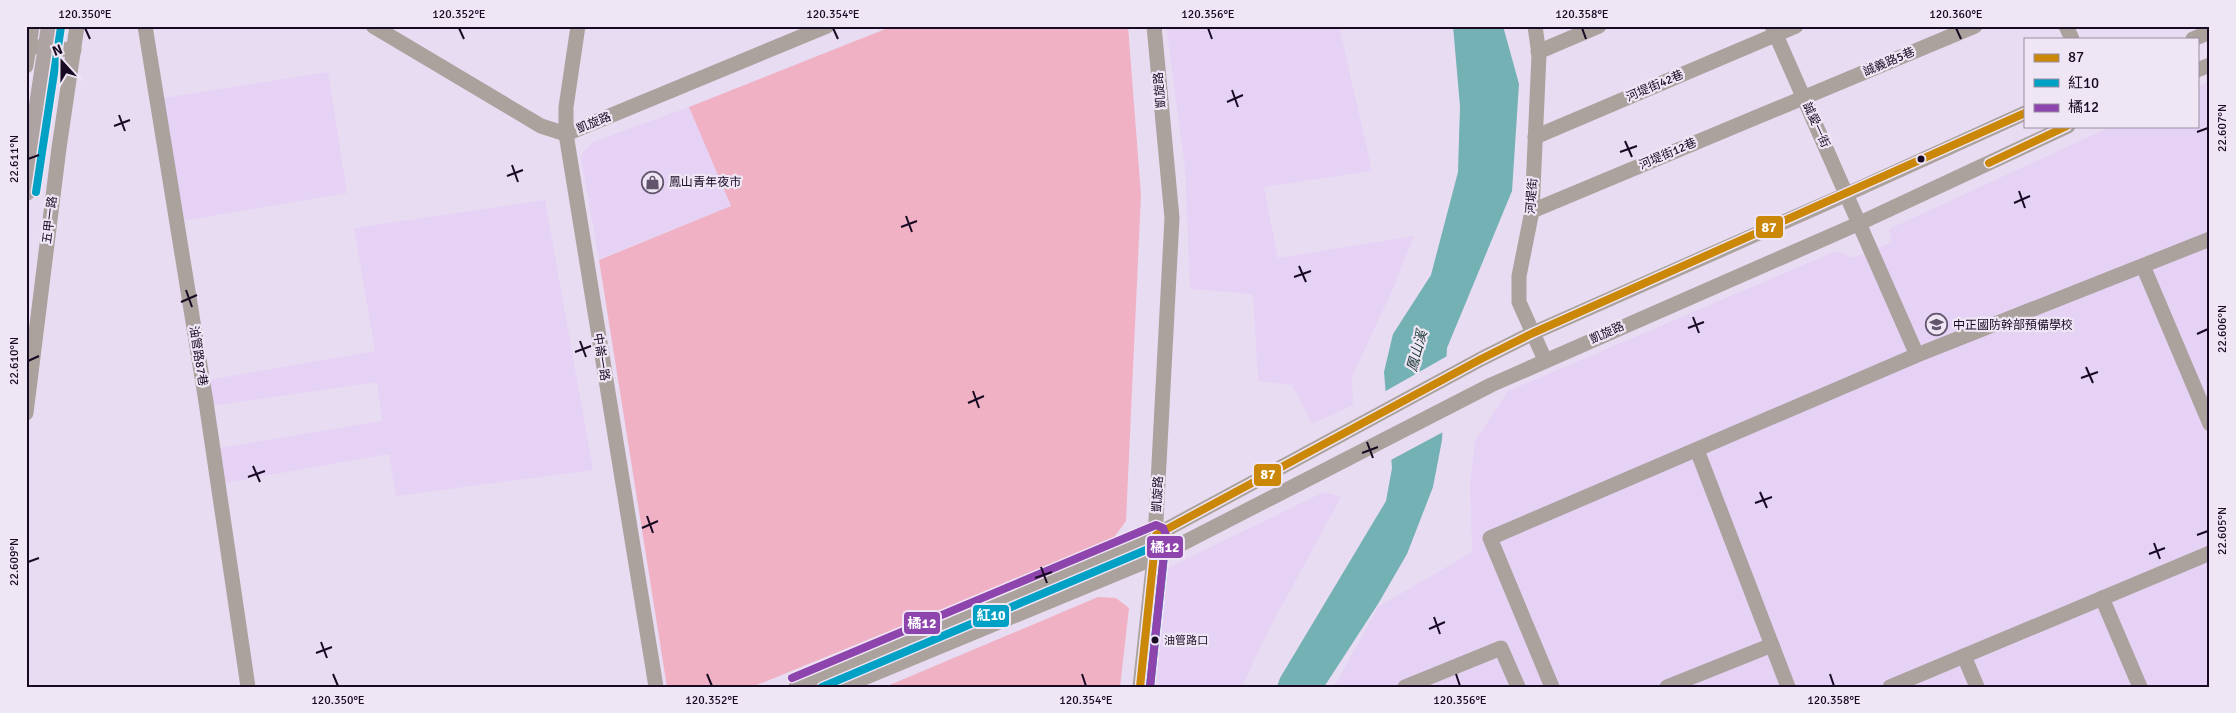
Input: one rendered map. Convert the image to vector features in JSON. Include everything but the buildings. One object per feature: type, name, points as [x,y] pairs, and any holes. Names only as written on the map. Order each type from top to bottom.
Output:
[{"type":"main road","points":[[26,191],[34,47],[51,26]]},
{"type":"street","points":[[26,66],[34,47],[32,26]]},
{"type":"street","name":"五甲一路","points":[[27,410],[59,148],[77,26]]},
{"type":"street","name":"油管路87巷","points":[[145,26],[204,392],[248,687]]},
{"type":"street","name":"凱旋路","points":[[372,26],[541,126],[566,134],[828,26]]},
{"type":"street","name":"中崙一路","points":[[578,26],[566,107],[566,134],[656,687]]},
{"type":"street","name":"凱旋路","points":[[1154,26],[1172,218],[1156,535]]},
{"type":"street","name":"河堤街","points":[[1535,26],[1538,52],[1532,211],[1519,276],[1519,302],[1545,360]]},
{"type":"street","points":[[1538,52],[1599,26]]},
{"type":"street","name":"河堤街42巷","points":[[1535,137],[1774,30],[1796,26]]},
{"type":"street","name":"誠義路5巷","points":[[1804,98],[1975,26]]},
{"type":"street","points":[[2066,26],[2072,38]]},
{"type":"street","name":"誠愛一街","points":[[1774,30],[1917,356]]},
{"type":"street","points":[[2195,38],[2210,32]]},
{"type":"street","points":[[34,47],[74,50]]},
{"type":"street","points":[[2198,70],[2210,64]]},
{"type":"street","name":"河堤街12巷","points":[[1532,211],[1804,98]]},
{"type":"street","name":"凱旋路","points":[[1156,535],[1481,359],[1533,333],[1847,194],[2024,112]]},
{"type":"street","name":"凱旋路","points":[[842,687],[1154,558],[1357,456],[1490,385],[1860,223],[2064,128]]},
{"type":"street","points":[[30,145],[59,148]]},
{"type":"street","points":[[1552,687],[1490,538],[1917,356],[2210,240]]},
{"type":"street","points":[[2143,266],[2210,424]]},
{"type":"street","points":[[1697,450],[1788,687]]},
{"type":"street","points":[[796,687],[1156,535],[1140,687]]},
{"type":"street","points":[[1890,687],[2210,553]]},
{"type":"street","points":[[2102,598],[2140,687]]},
{"type":"street","points":[[1667,687],[1772,645]]},
{"type":"street","points":[[1405,687],[1501,648],[1518,687]]},
{"type":"street","points":[[1964,656],[1977,687]]},
{"type":"shaded area","points":[[893,26],[1128,26],[1141,195],[1126,521],[1112,540],[752,687],[667,687],[599,260],[731,206],[689,107]]},
{"type":"shaded area","points":[[1166,26],[1339,26],[1372,171],[1264,187],[1278,258],[1414,236],[1393,289],[1352,376],[1353,405],[1312,424],[1292,385],[1258,381],[1253,294],[1190,289],[1185,167]]},
{"type":"shaded area","points":[[328,72],[347,193],[182,221],[163,98]]},
{"type":"shaded area","name":"中正國防幹部預備學校","points":[[2210,81],[2210,687],[1334,687],[1378,607],[1472,552],[1470,483],[1475,441],[1508,391],[1836,251],[1853,258],[1892,242],[1889,229],[2108,128],[2198,128],[2198,87]]},
{"type":"shaded area","name":"鳳山青年夜市","points":[[689,107],[731,206],[599,259],[581,158],[582,153],[593,142]]},
{"type":"shaded area","points":[[545,200],[593,470],[396,496],[389,454],[224,483],[220,448],[382,421],[377,382],[211,406],[208,380],[375,351],[354,228]]},
{"type":"shaded area","points":[[1324,492],[1341,497],[1266,635],[1242,687],[1152,687],[1162,595],[1168,568]]},
{"type":"shaded area","points":[[1098,597],[1116,598],[1129,608],[1120,687],[885,687]]},
{"type":"water","name":"鳳山溪","points":[[1453,26],[1503,26],[1519,84],[1512,191],[1447,348],[1442,440],[1433,487],[1407,554],[1378,604],[1324,687],[1277,687],[1280,678],[1386,501],[1392,468],[1384,372],[1393,334],[1431,275],[1458,172],[1460,106]]},
{"type":"pier","points":[[1449,355],[1445,431],[1389,461],[1384,392]]},
{"type":"transit line","name":"紅10","points":[[36,192],[61,27]]},
{"type":"transit line","name":"87","points":[[1140,687],[1156,535],[1481,359],[1533,333],[2024,113]]},
{"type":"transit line","name":"87","points":[[1989,163],[2063,128]]},
{"type":"transit line","name":"橘12","points":[[792,678],[1156,525],[1163,528],[1166,535],[1150,687]]},
{"type":"transit line","name":"紅10","points":[[1150,687],[1166,536]]},
{"type":"transit line","name":"紅10","points":[[822,687],[1160,544]]},
{"type":"place","name":"鳳山青年夜市","points":[[653,182]]},
{"type":"place","name":"中正國防幹部預備學校","points":[[1937,325]]},
{"type":"place","name":"油管路口","points":[[1155,640]]}]
